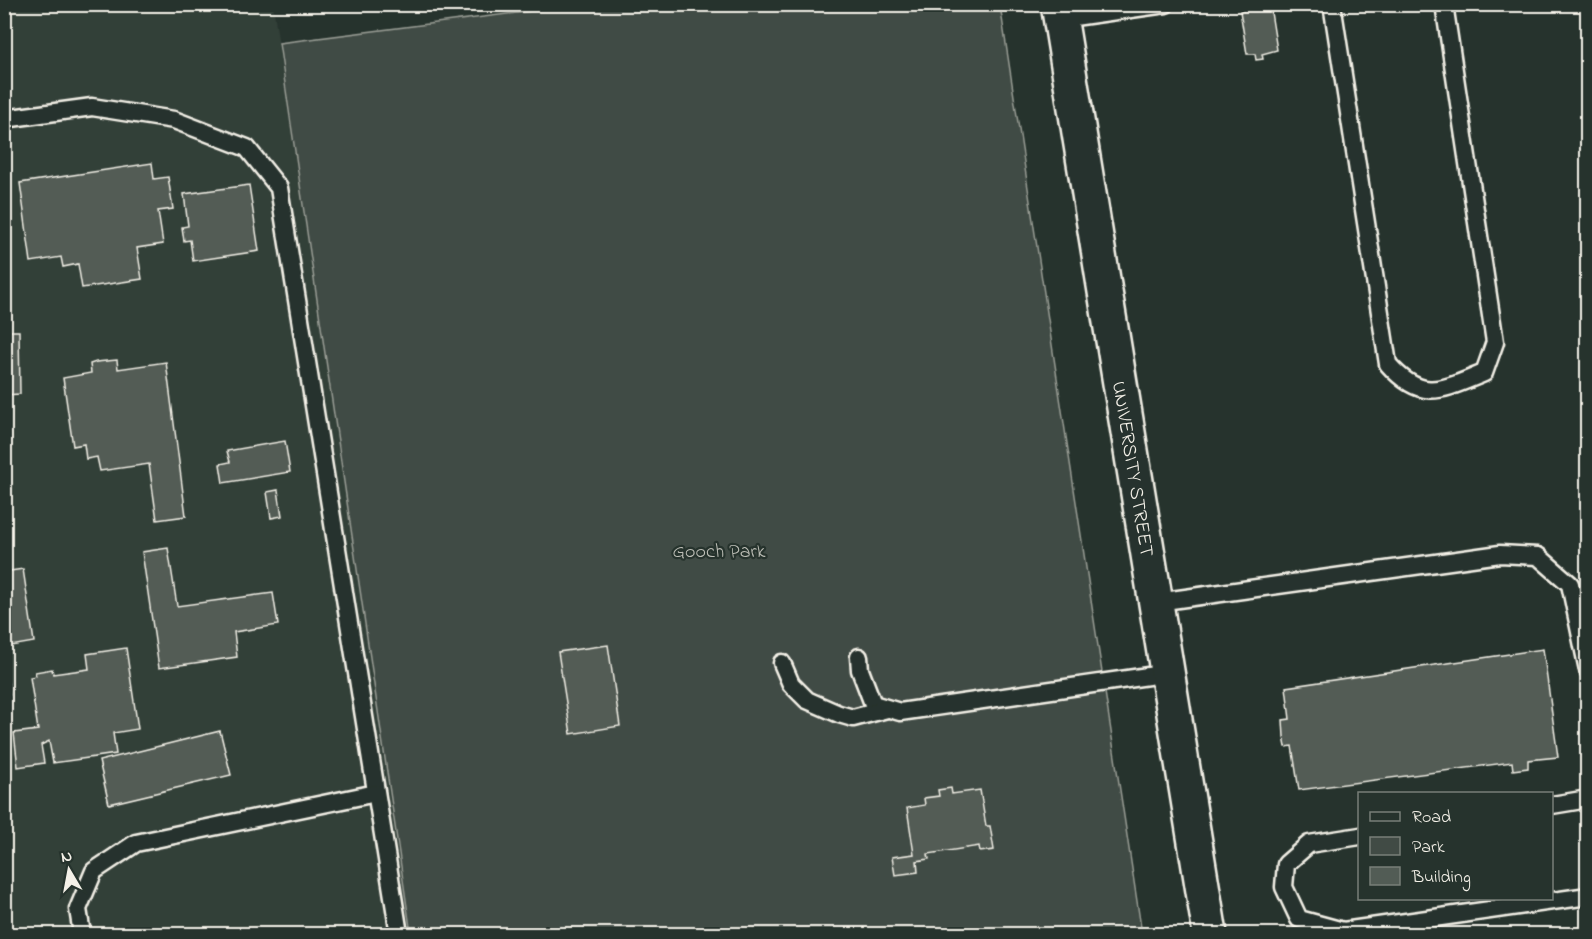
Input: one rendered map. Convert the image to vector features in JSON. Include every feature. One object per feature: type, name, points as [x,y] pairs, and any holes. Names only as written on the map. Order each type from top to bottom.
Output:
[{"type":"street","name":"UNIVERSITY STREET","points":[[1059,12],[1210,934]]},
{"type":"lane","points":[[1059,12],[1166,4]]},
{"type":"lane","points":[[1332,4],[1388,364],[1402,380],[1425,391],[1452,386],[1484,373],[1495,342],[1444,4]]},
{"type":"lane","points":[[4,119],[92,108],[174,120],[247,148],[279,188],[399,934]]},
{"type":"lane","points":[[1157,602],[1500,554],[1538,556],[1570,584],[1587,670]]},
{"type":"lane","points":[[859,657],[860,670],[873,704],[900,712],[1169,673]]},
{"type":"lane","points":[[782,663],[791,684],[807,700],[839,714],[853,718],[888,709]]},
{"type":"lane","points":[[82,934],[78,909],[94,871],[136,843],[376,793]]},
{"type":"lane","points":[[1553,805],[1587,799]]},
{"type":"lane","points":[[1358,836],[1309,844],[1286,864],[1284,887],[1299,920],[1343,931],[1587,896]]},
{"type":"shaded area","points":[[5,5],[273,5],[411,934],[5,934]]},
{"type":"green space","name":"Gooch Park","points":[[587,4],[1000,5],[1142,934],[411,934],[279,43]]},
{"type":"building","points":[[1270,6],[1277,50],[1262,54],[1263,59],[1256,60],[1255,54],[1247,54],[1240,11]]},
{"type":"building","points":[[152,163],[154,179],[168,177],[173,209],[158,211],[163,244],[137,248],[142,279],[82,288],[78,264],[63,267],[61,257],[31,262],[20,183]]},
{"type":"building","points":[[249,185],[259,251],[193,261],[190,240],[184,241],[182,227],[188,226],[184,194]]},
{"type":"building","points":[[4,331],[19,331],[20,394],[4,395]]},
{"type":"building","points":[[117,360],[118,369],[166,362],[186,516],[157,520],[149,464],[100,471],[97,457],[86,459],[84,444],[73,446],[63,378],[91,373],[90,364],[96,362]]},
{"type":"building","points":[[285,441],[290,472],[223,483],[220,464],[230,462],[227,451]]},
{"type":"building","points":[[278,490],[282,516],[271,518],[267,492]]},
{"type":"building","points":[[168,548],[177,606],[273,593],[278,625],[234,632],[237,657],[159,668],[142,552]]},
{"type":"building","points":[[23,569],[34,642],[11,646],[4,604],[4,572]]},
{"type":"building","points":[[608,645],[620,726],[571,734],[558,652]]},
{"type":"building","points":[[126,648],[138,729],[113,733],[116,754],[53,763],[49,741],[41,745],[44,763],[18,767],[14,733],[38,730],[30,677],[36,676],[35,672],[52,669],[53,674],[89,669],[87,654]]},
{"type":"building","points":[[1543,649],[1558,757],[1528,760],[1528,768],[1513,770],[1512,762],[1299,790],[1292,746],[1286,747],[1284,737],[1283,720],[1290,719],[1286,687]]},
{"type":"building","points":[[4,657],[9,694],[4,694]]},
{"type":"building","points":[[220,731],[231,775],[109,804],[99,761]]},
{"type":"building","points":[[951,788],[952,794],[980,790],[986,826],[990,826],[994,850],[980,852],[979,846],[928,854],[929,859],[917,861],[918,872],[895,875],[892,857],[914,854],[907,808],[925,805],[924,798],[939,796],[938,790]]}]
